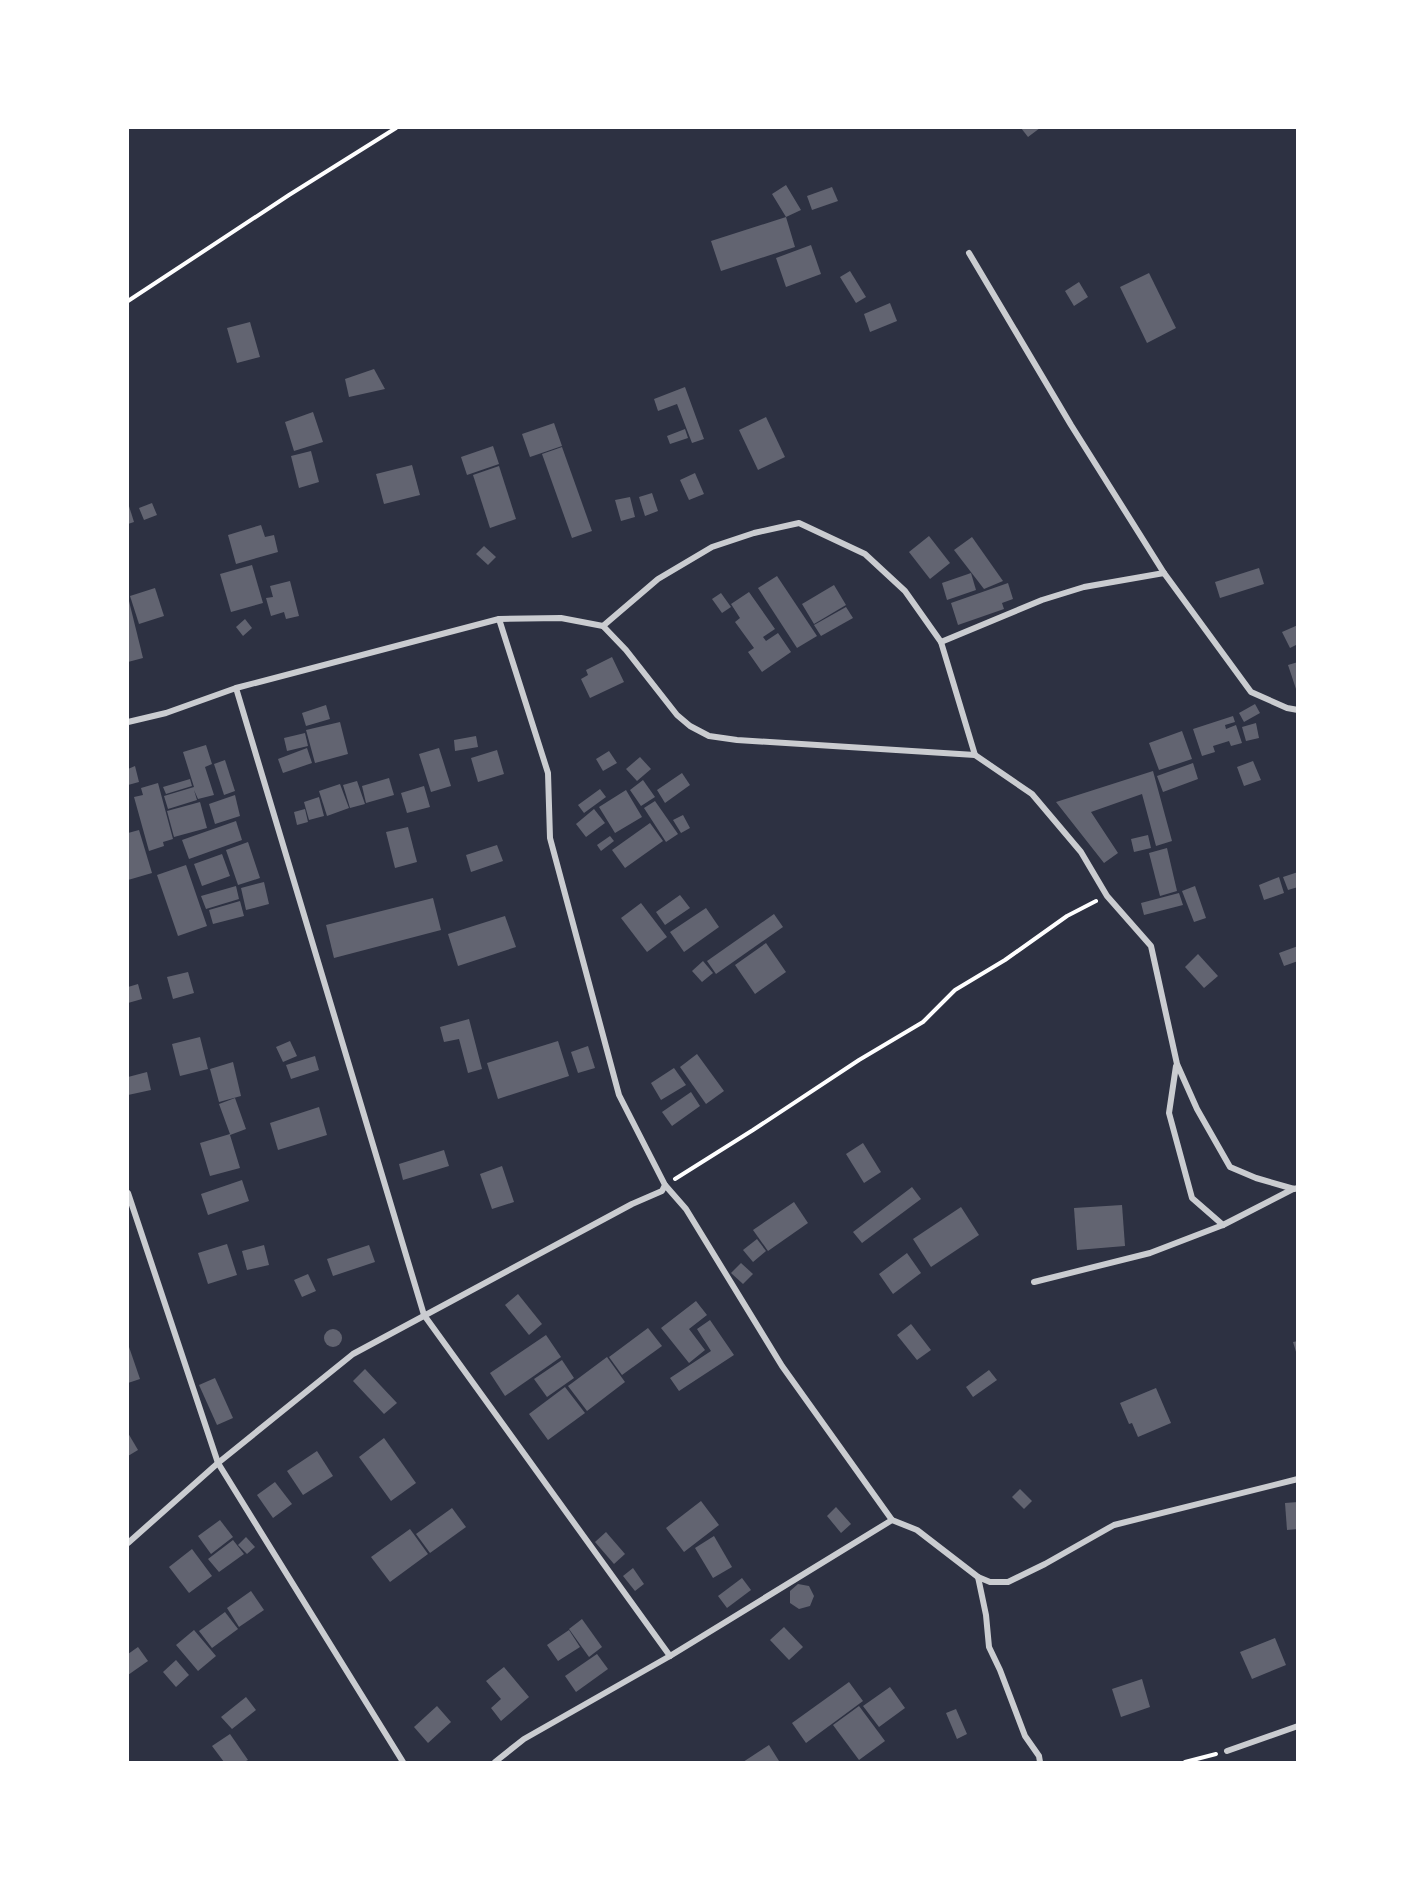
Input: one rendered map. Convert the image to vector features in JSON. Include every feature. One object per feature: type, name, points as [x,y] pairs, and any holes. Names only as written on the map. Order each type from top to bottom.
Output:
[{"type":"street","points":[[969,253],[1071,425],[1164,573],[1251,692],[1279,705],[1298,710]]},
{"type":"street","points":[[603,626],[658,579],[712,547],[754,533],[799,523],[865,554],[905,591],[940,642],[975,754]]},
{"type":"street","points":[[940,642],[1042,600],[1084,587],[1164,573]]},
{"type":"street","points":[[128,722],[166,713],[236,688],[499,619],[561,618],[603,626],[626,650],[677,715],[690,726],[709,736],[737,740],[975,754],[1032,794],[1081,852],[1107,896],[1151,946],[1177,1064],[1197,1109],[1230,1167],[1256,1178],[1296,1189]]},
{"type":"street","points":[[499,619],[548,773],[550,838],[619,1095],[665,1185],[686,1209],[783,1366],[892,1520],[917,1530],[978,1577],[990,1582],[1008,1582],[1114,1525],[1298,1479]]},
{"type":"street","points":[[236,688],[424,1315],[670,1656]]},
{"type":"street","points":[[1177,1064],[1169,1113],[1192,1198],[1223,1225]]},
{"type":"street","points":[[128,1543],[218,1463],[353,1354],[632,1204],[662,1191],[665,1185]]},
{"type":"street","points":[[1034,1282],[1150,1254],[1223,1225],[1296,1189]]},
{"type":"street","points":[[128,1193],[218,1463],[403,1762]]},
{"type":"street","points":[[495,1762],[524,1739],[670,1656],[892,1520]]},
{"type":"street","points":[[978,1577],[986,1615],[989,1647],[1025,1736],[1039,1756],[1040,1762]]},
{"type":"street","points":[[1227,1751],[1298,1726]]},
{"type":"path","points":[[128,302],[289,195],[396,128]]},
{"type":"path","points":[[665,1185],[859,1060],[923,1022],[955,990],[1005,960],[1067,916],[1107,896]]},
{"type":"path","points":[[1185,1762],[1227,1751]]},
{"type":"building","points":[[1021,128],[1040,128],[1028,137]]},
{"type":"building","points":[[786,185],[801,210],[786,217],[772,194]]},
{"type":"building","points":[[832,187],[838,201],[812,210],[807,196]]},
{"type":"building","points":[[786,217],[795,247],[721,271],[711,241]]},
{"type":"building","points":[[811,245],[821,274],[786,287],[776,258]]},
{"type":"building","points":[[850,271],[866,297],[856,303],[840,277]]},
{"type":"building","points":[[1149,273],[1176,328],[1147,343],[1120,287]]},
{"type":"building","points":[[1079,282],[1088,297],[1074,306],[1065,291]]},
{"type":"building","points":[[890,303],[897,321],[870,332],[864,314]]},
{"type":"building","points":[[250,322],[260,357],[237,363],[227,328]]},
{"type":"building","points":[[374,369],[385,389],[349,397],[345,379]]},
{"type":"building","points":[[685,387],[704,439],[692,443],[677,404],[658,411],[654,399]]},
{"type":"building","points":[[313,412],[323,442],[294,451],[285,422]]},
{"type":"building","points":[[766,417],[785,457],[758,470],[739,430]]},
{"type":"building","points":[[554,423],[562,446],[530,457],[522,434]]},
{"type":"building","points":[[685,429],[688,438],[670,444],[667,436]]},
{"type":"building","points":[[493,446],[499,464],[467,475],[461,457]]},
{"type":"building","points":[[562,447],[592,531],[572,538],[542,454]]},
{"type":"building","points":[[311,451],[319,482],[299,488],[291,456]]},
{"type":"building","points":[[412,465],[420,495],[384,504],[376,474]]},
{"type":"building","points":[[499,466],[516,519],[490,528],[473,475]]},
{"type":"building","points":[[695,473],[704,494],[689,500],[680,480]]},
{"type":"building","points":[[652,493],[658,511],[645,516],[639,497]]},
{"type":"building","points":[[630,497],[635,517],[621,521],[615,500]]},
{"type":"building","points":[[128,503],[134,522],[128,524]]},
{"type":"building","points":[[152,503],[157,515],[144,520],[139,508]]},
{"type":"building","points":[[261,525],[265,537],[274,535],[278,552],[236,564],[228,535]]},
{"type":"building","points":[[929,536],[950,563],[930,579],[909,552]]},
{"type":"building","points":[[972,537],[1003,581],[984,589],[954,550]]},
{"type":"building","points":[[484,546],[496,557],[488,565],[476,554]]},
{"type":"building","points":[[252,565],[263,603],[231,612],[220,574]]},
{"type":"building","points":[[1259,568],[1264,584],[1220,598],[1215,582]]},
{"type":"building","points":[[971,573],[976,590],[947,600],[942,583]]},
{"type":"building","points":[[777,576],[817,636],[797,648],[758,588]]},
{"type":"building","points":[[290,581],[299,616],[286,619],[284,612],[271,616],[266,598],[273,597],[270,586]]},
{"type":"building","points":[[1008,583],[1013,599],[1002,603],[1004,609],[958,625],[951,603]]},
{"type":"building","points":[[834,585],[846,605],[814,624],[802,604]]},
{"type":"building","points":[[155,588],[164,616],[139,624],[130,596]]},
{"type":"building","points":[[749,592],[775,629],[763,637],[766,641],[778,633],[791,652],[762,672],[748,652],[754,648],[735,622],[740,618],[731,604]]},
{"type":"building","points":[[721,593],[731,607],[722,613],[712,599]]},
{"type":"building","points":[[128,597],[143,658],[128,662]]},
{"type":"building","points":[[846,607],[853,618],[821,636],[814,625]]},
{"type":"building","points":[[245,619],[252,628],[243,636],[236,627]]},
{"type":"building","points":[[1298,625],[1298,644],[1290,648],[1282,632]]},
{"type":"building","points":[[612,657],[624,682],[590,698],[581,679],[588,675],[586,670]]},
{"type":"building","points":[[1298,662],[1298,692],[1297,692],[1288,665]]},
{"type":"building","points":[[1255,704],[1260,713],[1244,722],[1239,713]]},
{"type":"building","points":[[326,705],[330,719],[306,726],[302,713]]},
{"type":"building","points":[[1233,716],[1235,722],[1225,725],[1226,729],[1236,725],[1242,743],[1231,746],[1229,741],[1213,746],[1215,752],[1202,756],[1193,729]]},
{"type":"building","points":[[340,722],[348,754],[315,763],[306,730]]},
{"type":"building","points":[[1256,723],[1259,738],[1246,741],[1242,727]]},
{"type":"building","points":[[1182,731],[1192,759],[1159,770],[1149,743]]},
{"type":"building","points":[[305,733],[308,746],[287,751],[284,738]]},
{"type":"building","points":[[476,736],[478,747],[455,751],[454,740]]},
{"type":"building","points":[[206,745],[212,764],[205,767],[214,795],[198,799],[194,790],[197,800],[168,809],[164,796],[194,787],[183,752]]},
{"type":"building","points":[[307,748],[312,763],[283,773],[278,759]]},
{"type":"building","points":[[439,748],[451,786],[431,792],[419,754]]},
{"type":"building","points":[[497,750],[504,774],[478,782],[471,758]]},
{"type":"building","points":[[609,751],[617,763],[603,771],[596,759]]},
{"type":"building","points":[[640,757],[651,769],[637,781],[626,769]]},
{"type":"building","points":[[225,760],[235,791],[224,795],[214,764]]},
{"type":"building","points":[[1253,761],[1261,780],[1244,786],[1237,767]]},
{"type":"building","points":[[1193,763],[1198,779],[1163,792],[1157,776]]},
{"type":"building","points":[[135,766],[139,782],[128,785],[128,769]]},
{"type":"building","points":[[1153,771],[1172,841],[1156,846],[1142,794],[1091,812],[1118,853],[1104,863],[1056,802]]},
{"type":"building","points":[[682,773],[690,785],[665,803],[657,790]]},
{"type":"building","points":[[389,778],[394,795],[366,803],[362,786]]},
{"type":"building","points":[[190,779],[192,786],[166,794],[163,787]]},
{"type":"building","points":[[643,780],[655,797],[641,806],[630,790]]},
{"type":"building","points":[[357,781],[365,804],[350,808],[343,785]]},
{"type":"building","points":[[158,783],[173,839],[163,842],[164,846],[149,851],[134,797],[143,795],[141,788]]},
{"type":"building","points":[[340,784],[349,808],[327,816],[319,791]]},
{"type":"building","points":[[424,786],[430,807],[407,813],[401,793]]},
{"type":"building","points":[[600,789],[606,797],[584,813],[578,805]]},
{"type":"building","points":[[626,790],[642,817],[615,833],[599,807]]},
{"type":"building","points":[[235,795],[240,816],[215,824],[209,804]]},
{"type":"building","points":[[319,797],[324,816],[309,820],[304,802]]},
{"type":"building","points":[[655,801],[678,834],[666,842],[644,808]]},
{"type":"building","points":[[200,802],[207,828],[174,837],[167,811]]},
{"type":"building","points":[[305,809],[308,822],[297,825],[294,812]]},
{"type":"building","points":[[594,809],[605,823],[586,837],[576,824]]},
{"type":"building","points":[[683,815],[690,828],[681,833],[673,820]]},
{"type":"building","points":[[236,821],[242,840],[189,859],[182,840]]},
{"type":"building","points":[[650,823],[663,841],[625,868],[612,850]]},
{"type":"building","points":[[408,827],[417,862],[395,868],[386,832]]},
{"type":"building","points":[[139,830],[152,873],[128,880],[128,833]]},
{"type":"building","points":[[1148,835],[1151,848],[1134,852],[1131,839]]},
{"type":"building","points":[[610,836],[614,841],[601,851],[597,845]]},
{"type":"building","points":[[248,842],[260,878],[238,885],[226,850]]},
{"type":"building","points":[[497,845],[503,861],[471,872],[466,855]]},
{"type":"building","points":[[1167,848],[1177,891],[1160,896],[1149,853]]},
{"type":"building","points":[[222,854],[230,876],[202,886],[194,864]]},
{"type":"building","points":[[186,865],[207,926],[178,936],[157,875]]},
{"type":"building","points":[[1298,872],[1298,887],[1288,890],[1283,877]]},
{"type":"building","points":[[1279,877],[1284,893],[1264,900],[1259,885]]},
{"type":"building","points":[[264,882],[269,904],[246,910],[241,888]]},
{"type":"building","points":[[236,886],[239,899],[206,909],[201,896]]},
{"type":"building","points":[[1195,886],[1206,918],[1194,922],[1182,891]]},
{"type":"building","points":[[1179,893],[1183,905],[1144,915],[1141,903]]},
{"type":"building","points":[[680,895],[690,908],[665,925],[656,912]]},
{"type":"building","points":[[433,898],[441,930],[334,958],[326,925]]},
{"type":"building","points":[[240,901],[244,916],[213,924],[209,910]]},
{"type":"building","points":[[641,903],[667,937],[647,952],[621,918]]},
{"type":"building","points":[[706,908],[719,927],[684,952],[670,932]]},
{"type":"building","points":[[774,914],[783,927],[716,974],[707,961]]},
{"type":"building","points":[[505,916],[516,947],[458,966],[448,934]]},
{"type":"building","points":[[766,943],[786,972],[755,994],[735,965]]},
{"type":"building","points":[[1298,946],[1298,961],[1284,966],[1279,953]]},
{"type":"building","points":[[1198,954],[1218,976],[1204,988],[1185,967]]},
{"type":"building","points":[[703,961],[713,973],[702,982],[692,971]]},
{"type":"building","points":[[188,972],[194,993],[173,999],[167,977]]},
{"type":"building","points":[[138,984],[142,999],[128,1003],[128,987]]},
{"type":"building","points":[[469,1019],[482,1069],[468,1073],[459,1039],[444,1042],[440,1027]]},
{"type":"building","points":[[200,1037],[208,1069],[180,1076],[172,1044]]},
{"type":"building","points":[[290,1041],[297,1056],[283,1062],[276,1047]]},
{"type":"building","points":[[558,1041],[569,1076],[498,1099],[487,1063]]},
{"type":"building","points":[[588,1046],[595,1068],[578,1073],[571,1052]]},
{"type":"building","points":[[697,1054],[724,1091],[706,1104],[680,1067]]},
{"type":"building","points":[[315,1056],[319,1070],[291,1079],[286,1065]]},
{"type":"building","points":[[233,1062],[241,1096],[219,1102],[210,1069]]},
{"type":"building","points":[[674,1068],[686,1085],[661,1100],[651,1083]]},
{"type":"building","points":[[147,1072],[151,1090],[128,1095],[128,1077]]},
{"type":"building","points":[[691,1092],[700,1106],[672,1126],[662,1112]]},
{"type":"building","points":[[235,1098],[246,1129],[230,1135],[240,1168],[210,1176],[200,1143],[230,1134],[219,1104]]},
{"type":"building","points":[[319,1107],[327,1135],[278,1150],[270,1123]]},
{"type":"building","points":[[863,1143],[881,1172],[864,1183],[846,1154]]},
{"type":"building","points":[[444,1150],[449,1166],[403,1180],[399,1164]]},
{"type":"building","points":[[502,1166],[514,1202],[492,1209],[480,1174]]},
{"type":"building","points":[[242,1180],[249,1201],[208,1215],[201,1194]]},
{"type":"building","points":[[912,1187],[921,1199],[862,1243],[853,1232]]},
{"type":"building","points":[[794,1202],[808,1223],[768,1251],[753,1230]]},
{"type":"building","points":[[1122,1205],[1125,1246],[1077,1250],[1074,1208]]},
{"type":"building","points":[[961,1207],[979,1235],[931,1267],[913,1239]]},
{"type":"building","points":[[757,1239],[766,1251],[753,1262],[743,1250]]},
{"type":"building","points":[[227,1244],[237,1275],[208,1284],[198,1253]]},
{"type":"building","points":[[264,1245],[269,1265],[247,1270],[242,1251]]},
{"type":"building","points":[[369,1245],[375,1262],[333,1276],[327,1259]]},
{"type":"building","points":[[907,1253],[921,1273],[893,1294],[879,1274]]},
{"type":"building","points":[[741,1263],[753,1274],[743,1284],[731,1273]]},
{"type":"building","points":[[308,1274],[316,1291],[302,1297],[294,1280]]},
{"type":"building","points":[[518,1294],[542,1324],[529,1335],[505,1305]]},
{"type":"building","points":[[696,1301],[707,1315],[689,1329],[705,1350],[689,1363],[661,1328]]},
{"type":"building","points":[[710,1320],[734,1355],[679,1391],[670,1378],[711,1351],[697,1329]]},
{"type":"building","points":[[911,1324],[931,1350],[917,1360],[897,1335]]},
{"type":"building","points":[[648,1328],[662,1346],[622,1375],[609,1357]]},
{"type":"building","points":[[329,1329],[337,1329],[342,1334],[340,1345],[329,1347],[324,1342],[324,1334]]},
{"type":"building","points":[[546,1335],[561,1357],[505,1396],[490,1373]]},
{"type":"building","points":[[1298,1341],[1298,1355],[1297,1355],[1293,1342]]},
{"type":"building","points":[[128,1344],[140,1379],[128,1383]]},
{"type":"building","points":[[607,1357],[625,1382],[587,1411],[568,1386]]},
{"type":"building","points":[[562,1360],[574,1378],[547,1397],[534,1379]]},
{"type":"building","points":[[365,1369],[397,1403],[384,1414],[353,1381]]},
{"type":"building","points":[[989,1370],[997,1380],[973,1397],[966,1387]]},
{"type":"building","points":[[215,1378],[233,1418],[217,1425],[199,1385]]},
{"type":"building","points":[[565,1387],[585,1413],[548,1440],[529,1414]]},
{"type":"building","points":[[1156,1388],[1171,1423],[1138,1437],[1132,1423],[1129,1424],[1120,1403]]},
{"type":"building","points":[[128,1433],[138,1450],[128,1456]]},
{"type":"building","points":[[384,1438],[416,1483],[391,1501],[359,1457]]},
{"type":"building","points":[[317,1451],[333,1476],[303,1495],[287,1471]]},
{"type":"building","points":[[275,1482],[292,1504],[273,1518],[257,1495]]},
{"type":"building","points":[[1020,1489],[1032,1501],[1024,1509],[1012,1497]]},
{"type":"building","points":[[701,1501],[719,1525],[684,1552],[666,1528]]},
{"type":"building","points":[[1298,1502],[1298,1529],[1287,1530],[1285,1503]]},
{"type":"building","points":[[836,1507],[851,1524],[841,1533],[827,1516]]},
{"type":"building","points":[[452,1508],[466,1527],[430,1553],[416,1534]]},
{"type":"building","points":[[220,1520],[233,1537],[211,1554],[198,1536]]},
{"type":"building","points":[[410,1529],[428,1554],[390,1582],[371,1557]]},
{"type":"building","points":[[606,1532],[625,1554],[614,1564],[595,1542]]},
{"type":"building","points":[[714,1536],[732,1567],[713,1578],[695,1548]]},
{"type":"building","points":[[246,1537],[255,1547],[247,1554],[238,1545]]},
{"type":"building","points":[[233,1540],[244,1554],[219,1572],[208,1559]]},
{"type":"building","points":[[192,1549],[212,1576],[189,1593],[169,1567]]},
{"type":"building","points":[[633,1568],[644,1584],[635,1591],[623,1576]]},
{"type":"building","points":[[742,1578],[751,1590],[727,1608],[718,1596]]},
{"type":"building","points":[[798,1584],[809,1586],[814,1596],[810,1606],[799,1609],[790,1603],[790,1591]]},
{"type":"building","points":[[251,1591],[264,1610],[239,1627],[227,1608]]},
{"type":"building","points":[[225,1612],[238,1629],[212,1648],[199,1631]]},
{"type":"building","points":[[582,1619],[602,1647],[589,1657],[569,1629]]},
{"type":"building","points":[[784,1627],[803,1647],[789,1660],[770,1640]]},
{"type":"building","points":[[194,1630],[216,1656],[198,1671],[176,1645]]},
{"type":"building","points":[[569,1630],[580,1647],[558,1661],[547,1645]]},
{"type":"building","points":[[1275,1638],[1286,1665],[1252,1679],[1240,1652]]},
{"type":"building","points":[[138,1647],[148,1661],[128,1675],[128,1654]]},
{"type":"building","points":[[597,1654],[608,1669],[576,1692],[565,1676]]},
{"type":"building","points":[[176,1660],[189,1675],[176,1687],[163,1672]]},
{"type":"building","points":[[504,1667],[529,1697],[501,1721],[491,1708],[501,1699],[486,1681]]},
{"type":"building","points":[[1142,1679],[1150,1707],[1121,1717],[1112,1689]]},
{"type":"building","points":[[849,1682],[863,1701],[806,1743],[792,1723]]},
{"type":"building","points":[[890,1687],[905,1708],[879,1727],[863,1706]]},
{"type":"building","points":[[246,1697],[256,1710],[232,1729],[221,1717]]},
{"type":"building","points":[[437,1706],[451,1722],[428,1743],[414,1727]]},
{"type":"building","points":[[859,1706],[885,1741],[859,1760],[833,1725]]},
{"type":"building","points":[[956,1709],[967,1734],[957,1739],[946,1713]]},
{"type":"building","points":[[230,1734],[248,1760],[224,1762],[212,1746]]},
{"type":"building","points":[[769,1745],[779,1761],[743,1762]]}]
